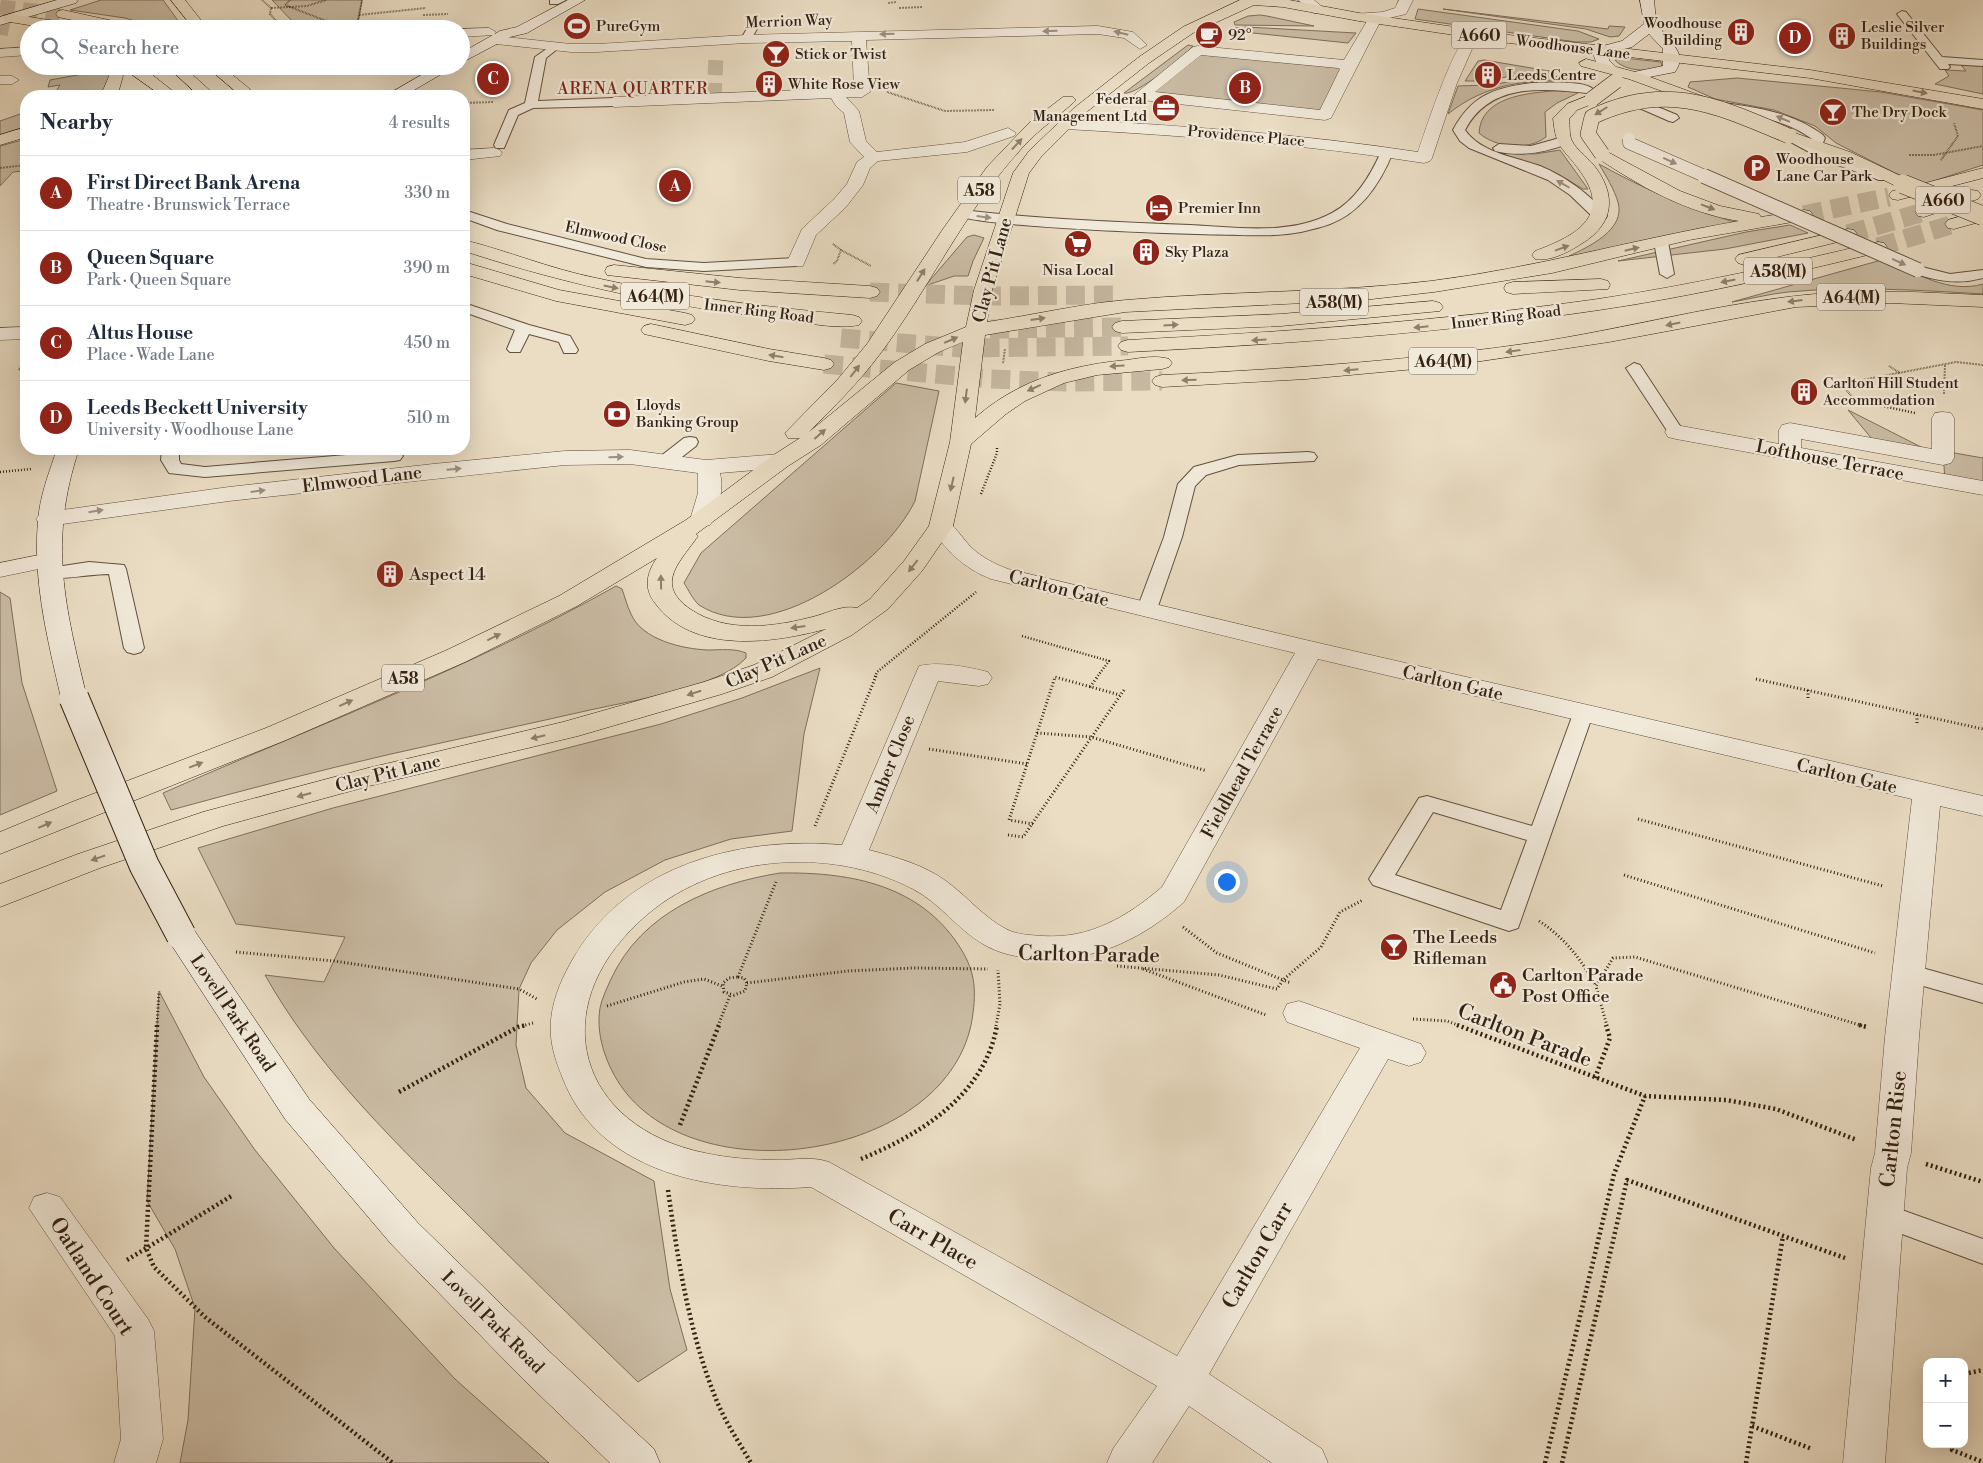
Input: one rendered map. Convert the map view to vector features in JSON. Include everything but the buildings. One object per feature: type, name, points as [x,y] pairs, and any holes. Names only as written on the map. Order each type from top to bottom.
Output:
[{"type":"highway","points":[[178,0],[194,20]]},
{"type":"highway","points":[[1135,48],[1172,24],[1226,0]]},
{"type":"highway","name":"Woodhouse Lane","points":[[1251,0],[1283,3],[1469,40],[1514,47],[1622,72]]},
{"type":"highway","name":"Woodhouse Lane","points":[[1251,0],[1271,9],[1872,84],[1983,104]]},
{"type":"highway","name":"Clay Pit Lane","points":[[0,896],[89,861],[213,819],[368,778],[568,730],[713,688],[762,671],[805,651],[843,630],[879,604],[913,566],[941,526],[961,442],[983,290],[1021,172],[1035,154],[1079,111],[1172,40],[1251,0]]},
{"type":"highway","points":[[60,14],[98,20]]},
{"type":"highway","points":[[4,22],[20,23]]},
{"type":"highway","points":[[4,22],[20,29]]},
{"type":"highway","points":[[1114,295],[1352,282],[1479,267],[1533,258],[1572,244],[1591,231],[1600,216],[1601,199],[1589,172],[1563,141],[1561,118],[1589,94],[1616,81],[1622,72]]},
{"type":"highway","name":"A660","points":[[1622,72],[1844,155],[1904,184],[1983,216]]},
{"type":"highway","points":[[1696,75],[1720,72],[1743,73],[1872,84]]},
{"type":"highway","points":[[110,90],[115,83],[116,75]]},
{"type":"highway","points":[[143,75],[163,90]]},
{"type":"highway","points":[[184,75],[201,90]]},
{"type":"highway","points":[[224,75],[243,90]]},
{"type":"highway","points":[[237,75],[245,90]]},
{"type":"highway","points":[[1589,94],[1679,79]]},
{"type":"highway","name":"A58","points":[[780,461],[787,441],[852,376],[895,316],[962,214],[1016,144],[1086,84]]},
{"type":"highway","name":"A58(M)","points":[[1717,106],[1651,98],[1632,100],[1609,107],[1592,117],[1588,134],[1602,154],[1625,171],[1672,193],[1718,211],[1774,221]]},
{"type":"highway","points":[[0,140],[20,134]]},
{"type":"highway","points":[[1889,197],[1983,173]]},
{"type":"highway","points":[[1924,212],[1983,192]]},
{"type":"highway","name":"A58(M)","points":[[976,330],[1125,306],[1363,294],[1434,286],[1552,267],[1661,242],[1804,215]]},
{"type":"highway","points":[[1954,224],[1983,216]]},
{"type":"highway","name":"A58(M)","points":[[1731,262],[1848,234]]},
{"type":"highway","name":"Inner Ring Road","points":[[470,247],[594,284],[672,299],[758,312],[852,321]]},
{"type":"highway","name":"Inner Ring Road","points":[[1128,346],[1358,333],[1446,325],[1586,307],[1677,292],[1824,262],[1878,247]]},
{"type":"highway","name":"A64(M)","points":[[526,263],[740,284],[870,292]]},
{"type":"highway","name":"Inner Ring Road","points":[[470,270],[556,295],[645,314],[738,327],[841,338]]},
{"type":"highway","points":[[1648,278],[1685,271]]},
{"type":"highway","name":"A64(M)","points":[[500,280],[557,305],[615,322],[694,340],[824,364]]},
{"type":"highway","name":"Inner Ring Road","points":[[1066,314],[1244,308],[1512,288],[1611,284],[1432,307],[1281,320],[1122,327]]},
{"type":"highway","name":"A58(M)","points":[[961,442],[997,410],[1016,398],[1050,381],[1080,372],[1104,367],[1278,357],[1451,342],[1532,331],[1602,315],[1677,292]]},
{"type":"highway","name":"A64(M)","points":[[1162,381],[1292,375],[1464,359],[1611,336],[1740,309],[1795,301],[1854,296],[1908,296],[1983,301]]},
{"type":"highway","points":[[981,309],[994,320],[1009,324]]},
{"type":"highway","name":"A58","points":[[0,844],[82,809],[276,734],[456,656],[568,601],[698,523],[780,461],[813,440],[902,366],[932,348],[976,330]]},
{"type":"highway","points":[[698,523],[664,563],[659,578],[661,592],[670,606],[684,618],[723,632],[746,633],[817,625],[879,604]]},
{"type":"street","points":[[0,6],[34,0]]},
{"type":"street","points":[[4,22],[72,0]]},
{"type":"street","points":[[470,34],[497,36],[522,30],[578,0]]},
{"type":"street","points":[[1295,0],[1301,0]]},
{"type":"street","points":[[1305,0],[1320,10]]},
{"type":"street","points":[[1349,65],[1198,50],[1142,95],[1325,115],[1349,65],[1374,21],[1401,11],[1406,0]]},
{"type":"street","points":[[1647,0],[1651,26],[1672,50],[1674,58],[1670,69],[1622,72],[1602,62],[1600,51],[1627,44],[1651,26]]},
{"type":"street","points":[[470,53],[505,29],[558,1]]},
{"type":"street","name":"Merrion Way","points":[[497,36],[555,46],[597,48],[749,33],[1098,30],[1128,35],[1135,48]]},
{"type":"street","points":[[614,102],[862,92],[859,39]]},
{"type":"street","name":"Providence Place","points":[[1066,124],[1235,134],[1424,158],[1450,84],[1469,40]]},
{"type":"street","points":[[0,53],[20,52]]},
{"type":"street","points":[[404,90],[432,75]]},
{"type":"street","points":[[838,93],[840,103],[851,111],[858,142],[873,157]]},
{"type":"street","points":[[796,262],[808,233],[850,191],[863,166],[873,157],[967,147],[1008,133]]},
{"type":"street","points":[[470,154],[497,149]]},
{"type":"street","points":[[0,334],[20,333]]},
{"type":"street","points":[[1790,453],[1790,430],[1943,458],[1943,418]]},
{"type":"street","name":"Lofthouse Terrace","points":[[1676,432],[1983,488]]},
{"type":"street","name":"Lovell Park Road","points":[[66,455],[54,485],[48,519],[50,566],[57,627],[74,698],[144,865],[181,935],[297,1109],[405,1234],[537,1366],[638,1463]]},
{"type":"street","name":"Elmwood Lane","points":[[48,519],[229,494],[525,462],[630,457],[663,463],[706,467],[780,461]]},
{"type":"street","points":[[698,523],[711,484],[709,470],[706,467]]},
{"type":"street","name":"Carlton Gate","points":[[941,526],[962,555],[983,568],[1310,650],[1927,795],[1983,806]]},
{"type":"street","points":[[0,570],[50,566]]},
{"type":"street","name":"Fieldhead Terrace","points":[[665,1157],[637,1143],[597,1109],[574,1070],[569,1050],[568,1015],[575,986],[585,964],[616,924],[637,906],[657,892],[708,868],[756,856],[797,852],[852,856],[902,870],[926,882],[1003,941],[1037,948],[1078,947],[1121,934],[1156,911],[1174,894],[1310,650]]},
{"type":"street","name":"Amber Close","points":[[852,856],[898,744],[921,662],[979,678]]},
{"type":"street","name":"Carlton Rise","points":[[1864,1463],[1889,1168],[1893,1153],[1902,1037],[1927,795]]},
{"type":"street","name":"Carlton Carr","points":[[1128,1463],[1184,1380],[1395,1048],[1300,1000]]},
{"type":"street","points":[[665,1157],[699,1168],[734,1175],[789,1175],[816,1172]]},
{"type":"street","name":"Carr Place","points":[[816,1172],[1119,1346],[1184,1380],[1307,1463]]},
{"type":"street","name":"Oatland Court","points":[[47,1208],[134,1331],[142,1439],[135,1463]]},
{"type":"lane","points":[[1902,14],[1941,64],[1983,63]]},
{"type":"lane","points":[[531,105],[541,58],[555,46]]},
{"type":"lane","points":[[1589,94],[1537,86],[1492,95],[1469,112],[1459,130],[1462,136],[1470,142],[1493,154],[1543,172],[1577,192],[1600,216]]},
{"type":"lane","points":[[497,149],[513,113],[531,105],[614,102]]},
{"type":"lane","points":[[1641,104],[1673,118]]},
{"type":"lane","points":[[1717,106],[1772,114],[1810,130],[1819,138],[1817,145]]},
{"type":"lane","points":[[1789,136],[1828,156],[1904,184]]},
{"type":"lane","points":[[1629,140],[1629,143],[1918,270],[1953,279],[1965,279],[1983,274]]},
{"type":"lane","points":[[1470,142],[1528,151],[1542,149],[1563,141]]},
{"type":"lane","points":[[962,214],[1006,220],[1230,231],[1292,229],[1327,221],[1349,209],[1363,196],[1387,152]]},
{"type":"lane","name":"Elmwood Close","points":[[470,216],[502,227],[646,263],[704,267],[796,262]]},
{"type":"lane","points":[[1661,242],[1667,274]]},
{"type":"lane","points":[[470,309],[524,328],[565,339],[570,350]]},
{"type":"lane","points":[[515,350],[524,328]]},
{"type":"lane","points":[[1634,368],[1676,432]]},
{"type":"lane","points":[[663,463],[690,442]]},
{"type":"lane","points":[[170,455],[170,460],[175,469],[205,472],[394,456]]},
{"type":"lane","points":[[1147,610],[1174,538],[1187,484],[1200,471],[1238,460],[1308,458]]},
{"type":"lane","points":[[50,566],[117,569],[134,648]]},
{"type":"lane","points":[[1538,836],[1427,803],[1381,879],[1509,922],[1538,836],[1584,714]]},
{"type":"lane","points":[[1909,969],[1983,994]]},
{"type":"lane","points":[[1885,1216],[1983,1252]]},
{"type":"path","points":[[262,0],[271,8],[307,6],[326,0]]},
{"type":"path","points":[[290,0],[286,5],[318,20]]},
{"type":"path","points":[[358,20],[362,0]]},
{"type":"path","points":[[888,3],[896,2]]},
{"type":"path","points":[[899,8],[923,7]]},
{"type":"path","points":[[271,8],[270,14],[275,20]]},
{"type":"path","points":[[359,15],[426,8]]},
{"type":"path","points":[[861,84],[945,111],[1004,110]]},
{"type":"path","points":[[1906,89],[1937,107],[1954,123],[1958,136],[1941,159],[1944,163]]},
{"type":"path","points":[[1906,155],[1945,152],[1983,146]]},
{"type":"path","points":[[0,168],[20,165]]},
{"type":"path","points":[[841,250],[878,270]]},
{"type":"path","points":[[1855,400],[1841,384],[1956,362],[1983,365]]},
{"type":"path","points":[[1838,397],[1943,418],[1945,364]]},
{"type":"path","points":[[1889,366],[1901,373]]},
{"type":"path","points":[[978,502],[997,453]]},
{"type":"path","points":[[0,472],[34,468]]},
{"type":"path","points":[[738,977],[780,873],[813,831],[877,672],[983,587]]},
{"type":"path","points":[[1022,636],[1108,661],[1090,687]]},
{"type":"path","points":[[1033,824],[1009,820],[1055,677],[1120,695]]},
{"type":"path","points":[[1756,679],[1983,729]]},
{"type":"path","points":[[1008,835],[1024,837],[1124,690]]},
{"type":"path","points":[[1808,690],[1808,699]]},
{"type":"path","points":[[1917,715],[1917,723]]},
{"type":"path","points":[[1037,733],[1092,737],[1237,780]]},
{"type":"path","points":[[898,744],[1027,764]]},
{"type":"path","points":[[1638,819],[1916,895]]},
{"type":"path","points":[[1624,875],[1909,969]]},
{"type":"path","points":[[1283,980],[1321,947],[1340,912],[1371,896],[1381,879]]},
{"type":"path","points":[[1138,967],[1289,1024],[1300,1000],[1283,980],[1224,959],[1192,937],[1172,915],[1174,894]]},
{"type":"path","points":[[1514,908],[1559,934],[1580,956],[1596,986],[1610,1038],[1595,1078]]},
{"type":"path","points":[[816,1172],[850,1164],[907,1139],[938,1118],[968,1088],[982,1068],[998,1028],[1002,1008],[998,969],[984,937],[963,910]]},
{"type":"path","points":[[236,952],[334,961],[519,989],[568,1015]]},
{"type":"path","points":[[1596,986],[1613,958],[1635,957],[1902,1037]]},
{"type":"path","name":"Carlton Parade","points":[[1115,966],[1138,967],[1256,982],[1278,989],[1283,980]]},
{"type":"path","name":"Carlton Parade","points":[[747,983],[848,971],[913,968],[1008,969]]},
{"type":"path","points":[[729,978],[744,978],[747,983],[745,991],[730,995],[724,992],[722,986],[729,978]]},
{"type":"path","points":[[399,1092],[518,1027],[600,1009],[684,982],[704,980],[722,986]]},
{"type":"path","points":[[159,990],[146,1248],[154,1267],[205,1317],[393,1463]]},
{"type":"path","points":[[730,995],[665,1157],[683,1293],[716,1400],[751,1463]]},
{"type":"path","name":"Carlton Parade","points":[[1410,1019],[1447,1021],[1645,1096],[1726,1100],[1776,1109],[1893,1153],[1983,1182]]},
{"type":"path","points":[[1545,1463],[1614,1174],[1645,1096]]},
{"type":"path","points":[[1562,1463],[1627,1180],[1880,1270]]},
{"type":"path","points":[[97,1278],[232,1195]]},
{"type":"path","points":[[1746,1463],[1783,1236]]},
{"type":"path","points":[[1968,1373],[1983,1370]]},
{"type":"path","points":[[1752,1426],[1812,1449]]},
{"type":"path","points":[[1952,1448],[1952,1450],[1983,1462]]},
{"type":"shaded area","points":[[101,0],[163,0],[177,20],[132,20],[70,10]]},
{"type":"shaded area","points":[[272,0],[362,0],[359,20],[291,20]]},
{"type":"shaded area","points":[[1418,9],[1578,31],[1599,39],[1591,42],[1576,42],[1415,19]]},
{"type":"shaded area","points":[[1443,9],[1608,29],[1609,26],[1625,27],[1619,36],[1610,37],[1586,29]]},
{"type":"shaded area","points":[[1260,15],[1314,26],[1235,25],[1234,22],[1248,16]]},
{"type":"shaded area","points":[[1235,28],[1356,33],[1348,43],[1234,31]]},
{"type":"shaded area","points":[[1188,45],[1193,46],[1160,74],[1139,88],[1124,93]]},
{"type":"shaded area","points":[[1198,50],[1349,65],[1325,115],[1142,95]]},
{"type":"shaded area","points":[[1624,58],[1661,62],[1662,66],[1651,70],[1631,69],[1624,67],[1615,60]]},
{"type":"shaded area","points":[[1484,60],[1555,72],[1487,81],[1465,81],[1478,61]]},
{"type":"shaded area","points":[[1961,65],[1983,66],[1983,94],[1935,84],[1949,76],[1945,70],[1966,71]]},
{"type":"shaded area","points":[[77,75],[112,76],[106,90],[57,90],[60,85],[48,87],[50,80]]},
{"type":"shaded area","points":[[1551,75],[1576,82],[1541,81],[1508,85],[1477,96],[1448,114],[1458,86],[1489,85]]},
{"type":"shaded area","points":[[1737,78],[1881,92],[1983,110],[1983,165],[1924,184],[1895,173],[1836,143],[1815,126],[1774,110],[1715,99],[1688,87],[1690,82]]},
{"type":"shaded area","points":[[1555,91],[1580,92],[1557,103],[1545,112],[1546,137],[1539,141],[1521,146],[1503,145],[1479,133],[1482,121],[1496,104],[1531,93]]},
{"type":"shaded area","points":[[20,114],[20,131],[0,136],[0,121]]},
{"type":"shaded area","points":[[20,141],[20,171],[13,172],[0,186],[0,146]]},
{"type":"shaded area","points":[[1560,150],[1588,189],[1583,189],[1557,174],[1500,153],[1535,154]]},
{"type":"shaded area","points":[[1599,164],[1667,198],[1738,223],[1572,258],[1569,256],[1604,236],[1616,221],[1619,212],[1618,202],[1612,187]]},
{"type":"shaded area","points":[[1790,225],[1808,233],[1725,249],[1618,261],[1746,232]]},
{"type":"shaded area","points":[[974,235],[984,238],[968,276],[954,276],[925,286],[967,237]]},
{"type":"shaded area","points":[[1885,259],[1920,276],[1945,284],[1970,286],[1983,284],[1983,294],[1837,289],[1788,292],[1732,302]]},
{"type":"shaded area","points":[[896,383],[939,391],[915,501],[900,525],[878,550],[852,573],[822,593],[790,608],[758,616],[727,616],[699,605],[684,583],[701,553]]},
{"type":"shaded area","points":[[1848,410],[1923,448],[1872,439]]},
{"type":"shaded area","points":[[1943,451],[1983,458],[1983,489],[1945,481]]},
{"type":"shaded area","points":[[616,586],[622,589],[636,623],[654,637],[687,648],[741,651],[746,653],[746,658],[716,677],[673,692],[363,760],[171,810],[163,793],[449,670],[561,616]]},
{"type":"shaded area","points":[[0,592],[10,598],[22,683],[57,791],[0,815]]},
{"type":"shaded area","points":[[820,668],[804,734],[792,831],[731,839],[665,860],[605,892],[557,930],[531,963],[519,989],[516,1045],[526,1088],[565,1133],[654,1181],[670,1289],[687,1350],[638,1382],[376,1122],[328,1066],[284,1007],[265,975],[324,982],[345,937],[236,924],[198,848],[333,808],[661,724],[742,698]]},
{"type":"shaded area","points":[[780,873],[805,873],[854,879],[899,893],[920,905],[955,940],[970,966],[974,984],[973,1013],[957,1061],[924,1099],[879,1127],[826,1145],[770,1151],[715,1144],[666,1126],[627,1094],[614,1076],[605,1054],[600,1031],[600,1008],[611,979],[624,956],[641,936],[660,919],[682,905],[705,894],[754,878]]},
{"type":"shaded area","points":[[159,991],[204,1077],[255,1150],[334,1248],[455,1379],[549,1463],[180,1463],[188,1420],[195,1308],[175,1249],[147,1201]]},
{"type":"tunnel","points":[[0,7],[60,14]]},
{"type":"tunnel","points":[[0,27],[9,29]]},
{"type":"tunnel","points":[[714,98],[716,56]]},
{"type":"tunnel","points":[[1804,215],[1889,197]]},
{"type":"tunnel","points":[[1848,234],[1924,212]]},
{"type":"tunnel","points":[[1878,247],[1954,224]]},
{"type":"tunnel","points":[[870,292],[985,296],[1114,295]]},
{"type":"tunnel","points":[[990,329],[1122,327]]},
{"type":"tunnel","points":[[841,338],[961,348],[1128,346]]},
{"type":"tunnel","points":[[824,364],[991,379],[1066,382],[1162,381]]},
{"type":"place","name":"PureGym","points":[[577,26]]},
{"type":"place","name":"Woodhouse Building","points":[[1741,32]]},
{"type":"place","name":"92°","points":[[1209,35]]},
{"type":"place","name":"Leslie Silver Buildings","points":[[1842,36]]},
{"type":"place","name":"Leeds Beckett University","points":[[1795,38]]},
{"type":"place","name":"Stick or Twist","points":[[776,54]]},
{"type":"place","name":"Leeds Centre","points":[[1488,75]]},
{"type":"place","name":"Altus House","points":[[493,79]]},
{"type":"place","name":"White Rose View","points":[[769,84]]},
{"type":"place","name":"Queen Square","points":[[1245,88]]},
{"type":"place","name":"Federal Management Ltd","points":[[1166,108]]},
{"type":"place","name":"The Dry Dock","points":[[1833,112]]},
{"type":"place","name":"Woodhouse Lane Car Park","points":[[1757,168]]},
{"type":"place","name":"First Direct Bank Arena","points":[[675,186]]},
{"type":"place","name":"Premier Inn","points":[[1159,208]]},
{"type":"place","name":"Nisa Local","points":[[1078,244]]},
{"type":"place","name":"Sky Plaza","points":[[1146,252]]},
{"type":"place","name":"Carlton Hill Student Accommodation","points":[[1804,392]]},
{"type":"place","name":"Lloyds Banking Group","points":[[617,414]]},
{"type":"place","name":"Aspect 14","points":[[390,574]]},
{"type":"place","name":"The Leeds Rifleman","points":[[1394,947]]},
{"type":"place","name":"Carlton Parade Post Office","points":[[1503,985]]},
{"type":"district","name":"ARENA QUARTER","points":[[633,88]]}]
